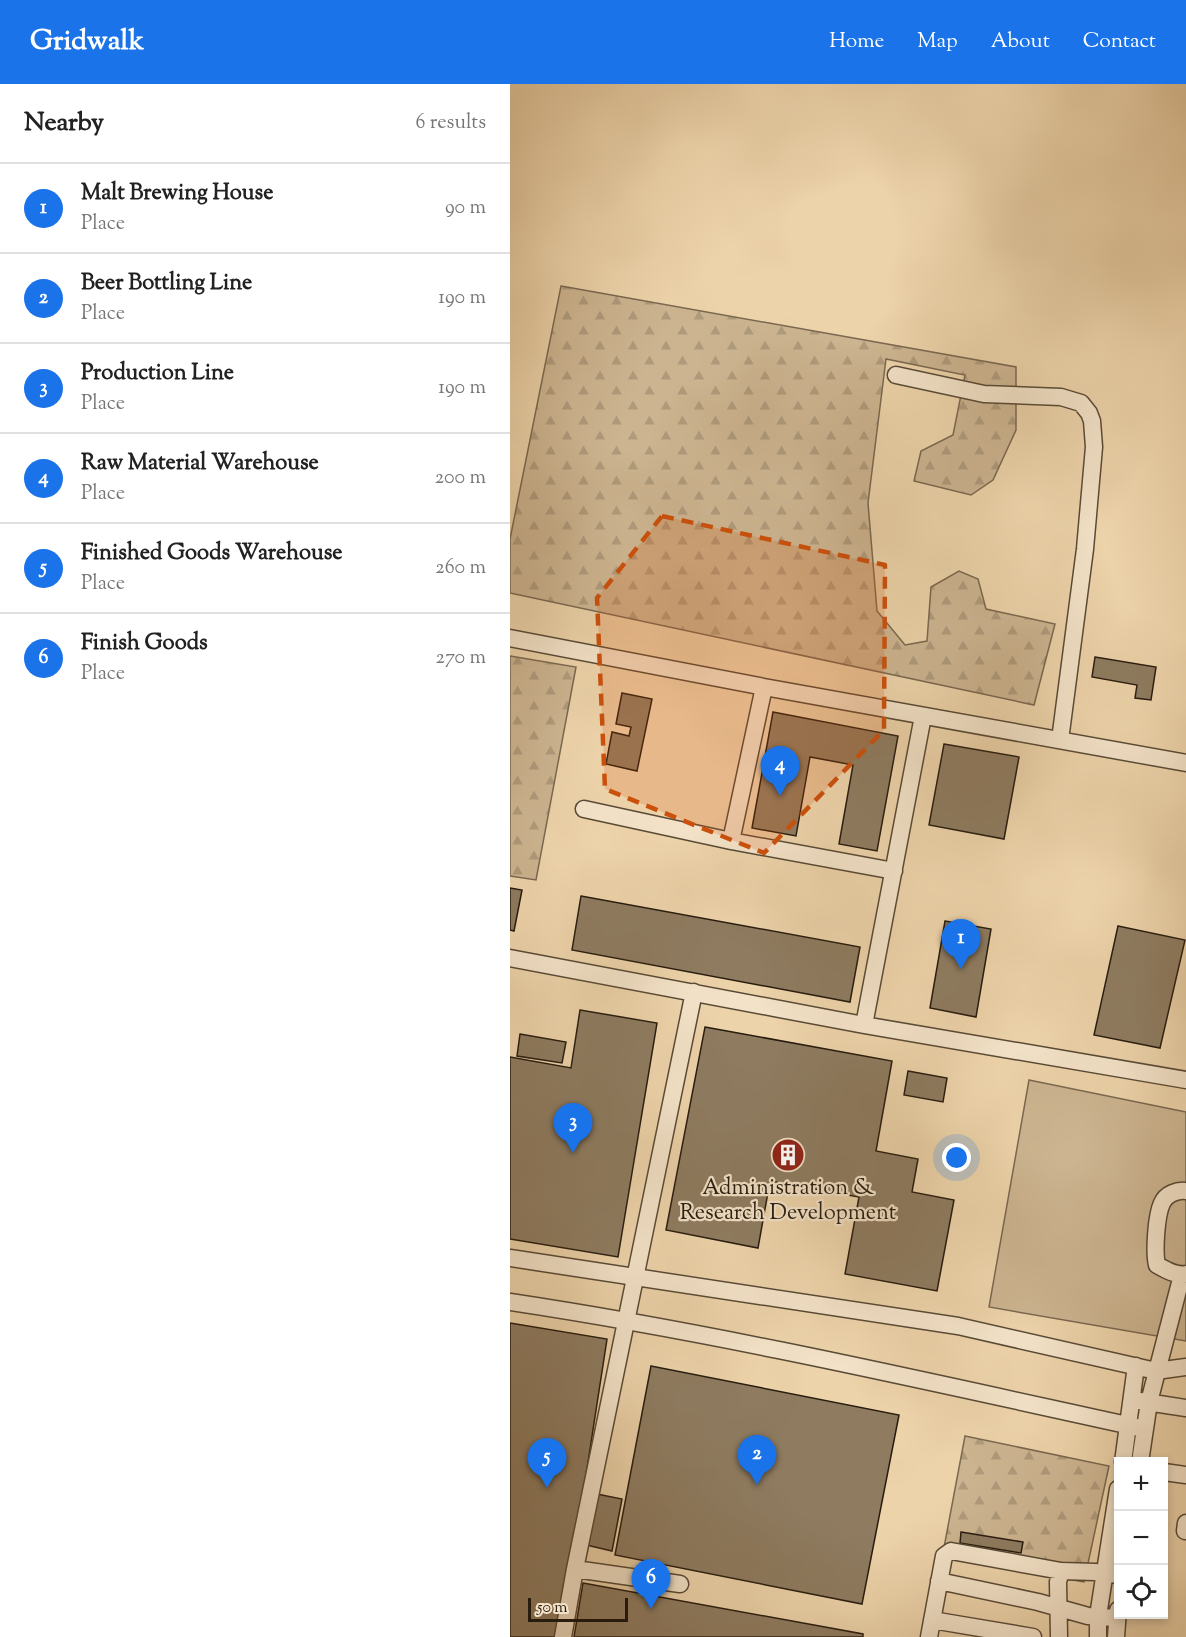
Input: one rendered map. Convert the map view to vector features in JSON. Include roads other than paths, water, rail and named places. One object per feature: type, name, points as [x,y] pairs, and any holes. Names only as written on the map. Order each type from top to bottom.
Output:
[{"type":"lane","points":[[897,375],[984,394],[1061,397],[1081,403],[1089,413],[1092,421],[1094,447],[1085,549],[1060,740]]},
{"type":"lane","points":[[510,638],[764,687],[1186,763]]},
{"type":"lane","points":[[731,841],[764,687]]},
{"type":"lane","points":[[864,1025],[923,716]]},
{"type":"lane","points":[[584,809],[731,841],[894,871]]},
{"type":"lane","points":[[510,958],[864,1025],[1186,1080]]},
{"type":"lane","points":[[563,1637],[694,992]]},
{"type":"lane","points":[[1141,1457],[1156,1371],[1184,1274],[1166,1270],[1158,1265],[1155,1254],[1162,1203],[1172,1193],[1186,1191]]},
{"type":"lane","points":[[510,1258],[958,1326],[1156,1371],[1186,1367]]},
{"type":"lane","points":[[510,1302],[627,1320],[942,1384],[1145,1429]]},
{"type":"lane","points":[[1124,1457],[1136,1366]]},
{"type":"lane","points":[[1131,1399],[1186,1408]]},
{"type":"lane","points":[[1168,1473],[1186,1475]]},
{"type":"lane","points":[[1098,1637],[1098,1616],[1112,1574],[1117,1511]]},
{"type":"lane","points":[[1034,1637],[931,1629],[944,1556],[951,1551],[1061,1571],[1112,1574]]},
{"type":"lane","points":[[575,1569],[680,1584]]},
{"type":"lane","points":[[1059,1637],[1058,1582],[1061,1571]]},
{"type":"lane","points":[[939,1581],[1058,1607],[1088,1616],[1114,1614]]},
{"type":"lane","points":[[1116,1637],[1118,1619]]},
{"type":"place","name":"Raw Material Warehouse","points":[[780,796]]},
{"type":"place","name":"Malt Brewing House","points":[[961,969]]},
{"type":"place","name":"Production Line","points":[[573,1153]]},
{"type":"place","name":"Administration & Research Development","points":[[788,1155]]},
{"type":"place","name":"Beer Bottling Line","points":[[757,1485]]},
{"type":"place","name":"Finished Goods Warehouse","points":[[547,1488]]},
{"type":"place","name":"Finish Goods","points":[[651,1609]]}]
